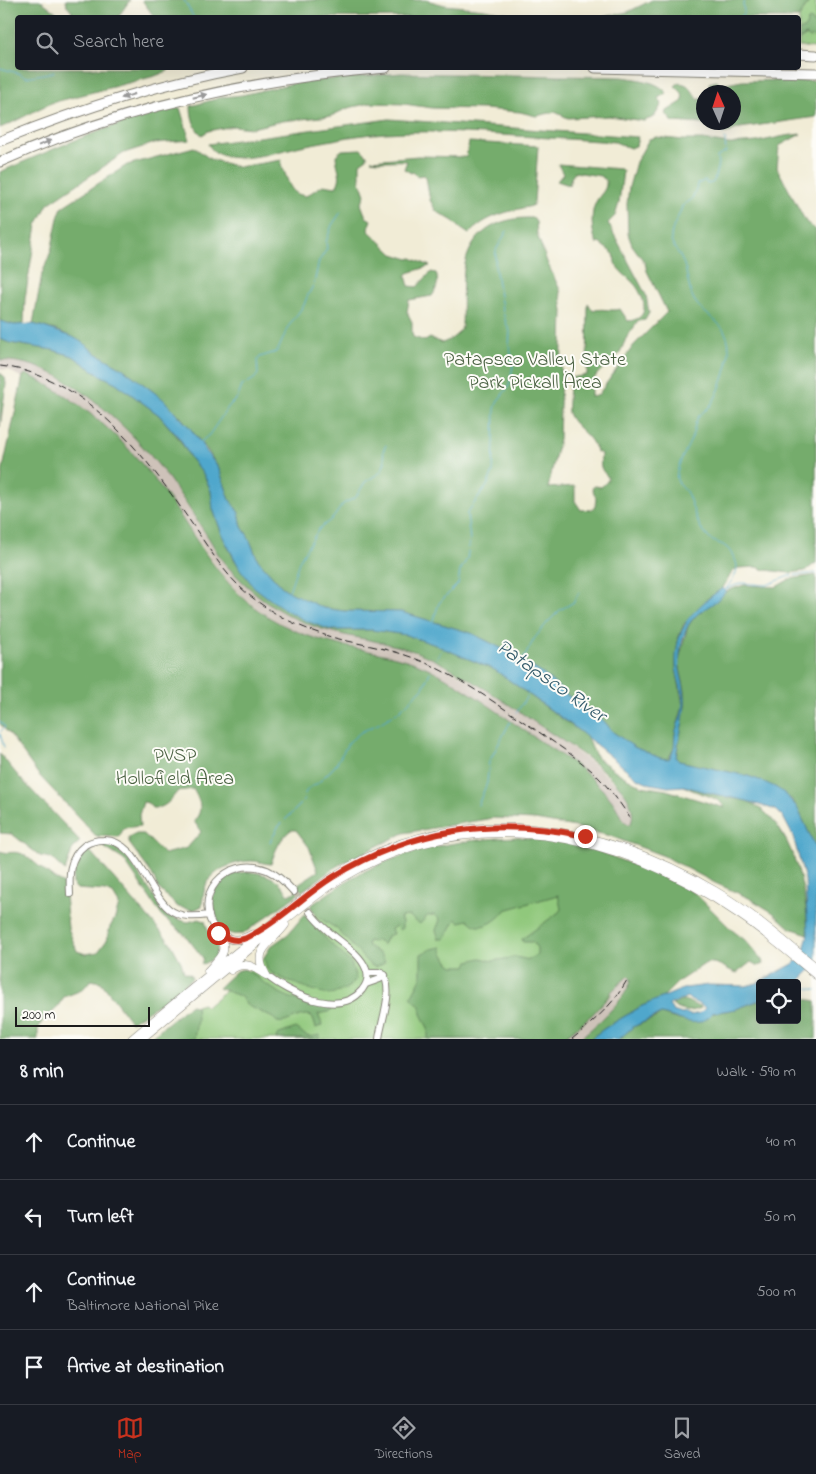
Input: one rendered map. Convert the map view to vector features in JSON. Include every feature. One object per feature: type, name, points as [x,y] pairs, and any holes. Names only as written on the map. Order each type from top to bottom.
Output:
[{"type":"highway","points":[[801,54],[816,55]]},
{"type":"highway","points":[[0,141],[108,102],[183,80],[233,70]]},
{"type":"highway","points":[[0,162],[81,130],[195,96],[298,77],[366,70]]},
{"type":"highway","points":[[683,70],[816,73]]},
{"type":"main road","points":[[132,1039],[330,878],[397,846],[455,831],[519,827],[561,831],[585,836],[652,859],[717,892],[776,939],[816,975]]},
{"type":"main road","points":[[140,1039],[322,891],[343,877],[398,851],[432,841],[487,833],[524,832],[584,842],[650,865],[720,902],[816,967]]},
{"type":"main road","points":[[266,975],[260,961],[262,950],[282,929],[291,916]]},
{"type":"main road","points":[[218,933],[229,939],[243,939],[274,922]]},
{"type":"main road","points":[[191,990],[223,953],[223,945],[218,933]]},
{"type":"main road","points":[[200,990],[240,965],[248,965],[266,975]]},
{"type":"street","points":[[70,894],[70,871],[75,855],[87,844],[97,840],[107,840],[121,844],[128,851],[169,909],[187,916],[209,915]]},
{"type":"street","points":[[218,933],[212,925],[207,900],[210,890],[220,877],[237,869],[249,867],[267,870],[279,877],[294,892]]},
{"type":"street","points":[[310,912],[361,961],[368,973],[366,984]]},
{"type":"street","points":[[368,973],[379,972],[385,975]]},
{"type":"street","points":[[266,975],[279,984],[302,995],[334,1004],[347,1002],[366,984],[385,975]]},
{"type":"street","points":[[379,1039],[388,992],[385,975]]},
{"type":"shaded area","points":[[0,360],[17,361],[42,368],[81,390],[108,412],[148,452],[168,478],[225,564],[255,593],[280,611],[313,626],[341,634],[392,644],[430,658],[490,692],[561,740],[598,768],[624,792],[632,806],[637,844],[588,776],[488,705],[445,678],[429,669],[381,653],[308,636],[289,628],[263,613],[241,595],[224,577],[166,495],[118,438],[94,417],[8,370],[0,369]]},
{"type":"shaded area","points":[[603,921],[633,981],[610,1011],[579,1039],[562,1039],[585,1021],[602,1004]]},
{"type":"green space","points":[[0,0],[40,0],[57,15],[15,15],[15,70],[168,70],[155,76],[51,103],[0,128]]},
{"type":"green space","points":[[66,0],[130,0],[119,15],[74,15],[67,6]]},
{"type":"green space","points":[[142,0],[426,0],[445,5],[516,15],[153,15]]},
{"type":"green space","points":[[652,0],[809,0],[800,15],[614,15],[628,12]]},
{"type":"green space","points":[[809,0],[816,0],[816,26],[811,20],[801,31],[801,15]]},
{"type":"green space","points":[[811,19],[816,26],[816,39],[806,35],[801,39],[801,30]]},
{"type":"green space","points":[[807,35],[810,38],[812,36],[816,39],[816,48],[801,47],[801,39]]},
{"type":"green space","points":[[401,73],[622,77],[653,83],[667,93],[658,98],[662,104],[654,117],[644,121],[609,116],[568,118],[555,112],[536,116],[520,112],[484,109],[432,108],[404,104],[371,103],[348,108],[331,116],[282,121],[252,128],[233,126],[208,131],[202,135],[192,118],[191,106],[223,97],[242,95],[299,82]]},
{"type":"green space","points":[[717,81],[721,85],[709,85],[709,83]]},
{"type":"green space","points":[[742,81],[816,81],[816,117],[741,128],[741,85],[721,85]]},
{"type":"green space","points":[[678,83],[682,83],[688,86],[696,96],[696,124],[673,122],[666,114],[667,111],[683,101],[682,93],[675,86]]},
{"type":"green space","points":[[180,108],[190,140],[155,143],[124,153],[48,204],[37,225],[25,298],[24,324],[14,325],[0,321],[0,172],[111,127]]},
{"type":"green space","points":[[389,119],[638,137],[636,146],[630,148],[615,142],[444,132],[406,132],[368,134],[301,146],[266,155],[238,158],[215,152],[208,144]]},
{"type":"green space","points":[[710,130],[735,130],[727,133]]},
{"type":"green space","name":"Patapsco Valley State Park Pickall Area","points":[[801,134],[779,146],[777,168],[806,222],[816,230],[816,563],[805,571],[790,573],[757,567],[738,568],[732,572],[723,588],[707,599],[684,624],[678,639],[676,666],[683,706],[675,734],[675,747],[668,759],[660,758],[634,747],[547,677],[513,654],[471,633],[401,612],[344,611],[323,608],[302,599],[282,587],[258,560],[242,527],[239,513],[230,500],[219,469],[208,451],[180,416],[154,392],[85,344],[59,331],[33,324],[42,274],[51,251],[62,207],[127,165],[194,147],[210,159],[238,167],[282,160],[281,165],[289,185],[295,192],[306,196],[323,185],[336,187],[340,175],[336,155],[342,150],[361,149],[367,155],[367,158],[360,163],[360,181],[365,195],[361,204],[366,217],[371,220],[368,228],[369,231],[393,254],[409,259],[412,258],[430,266],[408,273],[406,276],[409,286],[417,287],[431,272],[436,273],[437,276],[437,285],[432,296],[409,300],[407,312],[412,322],[413,337],[425,341],[430,338],[442,343],[454,337],[462,327],[465,264],[474,242],[481,234],[499,223],[510,220],[533,218],[536,222],[537,234],[560,290],[563,311],[559,440],[548,488],[575,486],[575,501],[581,510],[592,509],[595,507],[596,498],[592,488],[595,486],[601,487],[608,478],[601,467],[601,454],[596,451],[591,440],[574,423],[568,413],[570,378],[587,375],[588,303],[593,311],[620,309],[628,321],[635,320],[643,314],[644,305],[641,294],[636,286],[616,265],[614,254],[599,243],[597,244],[593,234],[593,210],[605,189],[606,180],[600,176],[575,172],[569,185],[557,181],[563,174],[558,164],[621,169],[623,171],[619,203],[615,216],[608,223],[646,295],[649,313],[645,320],[638,321],[620,352],[593,381],[591,396],[594,397],[598,395],[634,345],[667,312],[645,263],[632,245],[628,234],[627,204],[629,187],[636,162],[649,139],[656,137],[730,144],[757,142]]},
{"type":"green space","points":[[469,142],[538,146],[534,202],[532,206],[490,218],[469,234],[453,221],[436,211],[430,200],[426,177],[424,175],[417,176],[413,172],[411,173],[404,169],[407,161],[371,160],[418,156],[466,157]]},
{"type":"green space","name":"PVSP Hollofield Area","points":[[0,339],[10,343],[53,350],[73,356],[100,375],[116,383],[159,415],[179,439],[191,459],[204,475],[211,491],[213,509],[223,537],[234,559],[254,587],[271,600],[306,621],[331,630],[372,630],[406,635],[433,644],[495,670],[586,736],[597,758],[623,776],[642,786],[666,790],[725,808],[712,797],[684,786],[723,797],[745,800],[762,810],[775,823],[786,840],[794,858],[804,898],[808,934],[790,928],[772,912],[749,898],[715,883],[664,856],[610,836],[535,820],[493,818],[404,833],[337,866],[243,934],[226,932],[218,922],[212,903],[217,885],[228,876],[249,872],[262,874],[274,879],[284,887],[288,895],[295,892],[295,886],[318,871],[309,847],[296,830],[291,830],[281,841],[271,864],[252,861],[228,866],[217,872],[207,883],[202,906],[194,910],[178,907],[158,888],[152,874],[129,843],[129,837],[136,834],[144,834],[164,854],[187,848],[201,832],[194,821],[199,813],[200,805],[193,789],[178,791],[161,807],[152,808],[148,803],[143,802],[139,815],[140,826],[124,828],[119,837],[96,836],[38,774],[0,724],[0,492],[3,468],[23,376],[26,374],[86,410],[121,441],[152,476],[219,572],[240,595],[259,611],[292,630],[316,639],[393,656],[430,669],[470,693],[582,770],[607,794],[622,819],[630,825],[632,821],[631,807],[623,791],[593,762],[498,697],[458,673],[416,652],[320,629],[272,606],[234,574],[223,562],[169,479],[128,431],[93,400],[57,376],[30,365],[0,360]]},
{"type":"green space","points":[[0,373],[5,377],[6,384],[0,427]]},
{"type":"green space","points":[[816,575],[816,848],[797,807],[791,799],[775,787],[748,776],[679,761],[676,758],[685,707],[685,691],[679,659],[688,626],[695,616],[726,591],[744,585],[776,587],[790,579]]},
{"type":"green space","points":[[0,754],[19,777],[80,841],[72,850],[65,871],[51,858],[40,856],[12,834],[0,833]]},
{"type":"green space","points":[[519,837],[570,843],[595,850],[651,872],[695,893],[732,930],[745,940],[762,960],[763,964],[758,966],[751,962],[737,973],[719,964],[706,963],[679,981],[662,998],[642,1006],[590,1039],[579,1039],[601,1020],[624,994],[631,979],[628,976],[613,990],[593,1014],[562,1039],[428,1039],[428,1028],[421,1014],[420,1006],[411,997],[421,978],[421,954],[431,949],[442,947],[442,951],[453,966],[467,966],[469,961],[481,958],[493,961],[516,957],[529,960],[537,954],[537,948],[533,942],[523,942],[522,939],[559,912],[561,909],[558,895],[505,910],[501,916],[483,926],[473,924],[468,920],[460,922],[456,919],[445,939],[439,939],[436,930],[440,920],[435,915],[427,916],[420,924],[409,916],[400,917],[402,928],[400,930],[396,926],[391,929],[393,934],[387,936],[383,945],[376,940],[373,942],[368,941],[367,945],[381,955],[385,961],[383,964],[375,967],[369,964],[337,929],[317,916],[310,906],[334,889],[378,865],[417,851],[477,840]]},
{"type":"green space","points":[[102,843],[113,845],[127,857],[164,911],[177,919],[188,922],[199,919],[205,921],[208,931],[218,941],[215,958],[201,965],[203,958],[185,935],[162,916],[124,860],[105,848]]},
{"type":"green space","points":[[88,849],[170,942],[181,962],[184,972],[190,974],[192,978],[171,996],[131,1022],[101,982],[91,980],[82,990],[64,997],[55,1010],[43,1020],[38,1029],[38,1039],[0,1039],[0,851],[22,854],[64,884],[68,928],[77,951],[86,954],[98,952],[107,940],[119,904],[113,894],[105,891],[77,889],[73,885],[76,865],[80,856]]},
{"type":"green space","points":[[563,850],[611,995],[585,1021],[562,1039],[160,1039],[196,1015],[196,1006],[203,1004],[206,1007],[325,906]]},
{"type":"green space","points":[[305,914],[324,937],[351,963],[356,979],[344,990],[333,994],[316,991],[286,980],[267,969],[264,957],[271,946],[288,934]]},
{"type":"green space","points":[[244,969],[284,995],[298,1001],[332,1009],[318,1014],[322,1024],[316,1028],[312,1016],[307,1015],[298,1016],[286,1022],[277,1022],[273,1018],[248,1006],[240,996],[218,988],[236,971]]},
{"type":"green space","points":[[801,998],[816,1001],[816,1039],[619,1039],[633,1027],[661,1014],[679,1020],[736,1009],[756,1002],[756,1024],[801,1024]]},
{"type":"green space","points":[[683,1000],[701,1008],[686,1011],[672,1005]]},
{"type":"green space","points":[[190,1005],[196,1006],[197,1020],[194,1039],[148,1039]]},
{"type":"green space","points":[[296,1028],[308,1036],[320,1035],[320,1039],[276,1039],[277,1035]]},
{"type":"water","name":"Patapsco River","points":[[0,321],[14,325],[33,324],[73,337],[122,368],[163,399],[190,428],[219,469],[230,500],[239,513],[242,527],[258,560],[282,587],[323,608],[344,611],[401,612],[471,633],[513,654],[547,677],[634,747],[660,758],[669,759],[672,753],[675,734],[683,708],[676,666],[678,641],[682,630],[694,612],[723,588],[726,591],[722,596],[697,614],[689,624],[683,640],[680,652],[680,670],[685,704],[676,758],[679,761],[748,776],[762,781],[783,792],[797,807],[816,848],[816,965],[801,980],[765,979],[793,964],[803,954],[808,934],[805,880],[793,836],[783,817],[776,810],[684,786],[668,787],[651,784],[637,778],[573,726],[495,670],[433,644],[406,635],[372,630],[331,630],[306,621],[289,612],[254,587],[240,569],[223,537],[213,509],[211,491],[204,475],[191,459],[180,439],[159,415],[116,383],[100,375],[73,356],[53,350],[10,343],[0,339]]},
{"type":"water","name":"Patapsco River","points":[[756,983],[756,1002],[736,1009],[712,1013],[701,1022],[688,1022],[661,1014],[633,1027],[619,1039],[590,1039],[642,1006],[685,988],[709,985],[746,986]],"holes":[[[687,997],[705,1008],[700,1013],[690,1015],[673,1011],[669,1005]]]},
{"type":"waterway","points":[[184,0],[192,15]]},
{"type":"waterway","points":[[742,15],[744,12],[743,3],[746,0]]},
{"type":"waterway","points":[[0,68],[26,77],[54,72]]},
{"type":"waterway","points":[[720,130],[723,134]]},
{"type":"waterway","points":[[725,139],[726,152],[717,157],[718,164],[714,181],[707,184],[705,180],[698,184],[692,199],[682,206],[672,230],[671,241],[680,255],[693,298],[698,306],[721,327],[726,334],[728,342],[728,359],[720,388],[710,406],[698,418],[692,437],[679,464],[677,475],[677,480],[687,493],[703,532],[711,540],[724,545],[736,561],[736,573],[726,589]]},
{"type":"waterway","points":[[199,443],[209,435],[229,406],[238,397],[242,386],[254,379],[258,374],[257,361],[260,357],[276,352],[279,348],[288,327],[304,305],[314,284],[319,261],[327,249],[326,242],[332,225],[341,212]]},
{"type":"waterway","points":[[433,622],[439,603],[458,584],[460,571],[467,559],[470,540],[467,513],[487,486],[493,472],[495,409],[497,402],[509,386],[513,366],[509,345],[510,331],[502,308],[495,266],[496,250],[507,231]]},
{"type":"waterway","points":[[289,591],[300,559],[319,529],[333,518],[343,504],[356,497],[365,482],[381,472],[385,462],[383,451],[386,445]]},
{"type":"waterway","points":[[724,591],[741,583],[767,585],[789,576],[816,573]]},
{"type":"waterway","points":[[522,662],[534,639],[547,623],[560,610],[574,602],[579,592]]},
{"type":"waterway","points":[[686,622],[695,612]]},
{"type":"waterway","points":[[435,660],[444,648]]},
{"type":"waterway","points":[[270,842],[278,827],[304,801],[305,793],[309,788],[318,783],[335,766],[349,742],[361,732],[399,711],[423,688],[430,672]]},
{"type":"waterway","points":[[517,712],[529,693]]},
{"type":"waterway","points":[[0,721],[5,727],[0,732]]},
{"type":"waterway","points":[[478,805],[487,783],[489,762],[510,722]]},
{"type":"waterway","points":[[0,734],[4,747]]},
{"type":"waterway","points":[[801,981],[808,988],[816,990]]},
{"type":"tunnel","points":[[294,892],[310,912]]},
{"type":"railway","points":[[0,366],[31,373],[59,385],[86,402],[110,422],[133,445],[153,470],[226,572],[243,590],[262,605],[282,617],[313,631],[405,655],[452,676],[513,715],[584,765],[608,788],[630,818]]},
{"type":"railway","points":[[572,1039],[609,1005],[627,980]]},
{"type":"route","points":[[218,933],[235,940],[248,937],[274,922],[330,878],[372,856],[415,840],[455,831],[498,827],[540,828],[585,836]]}]
